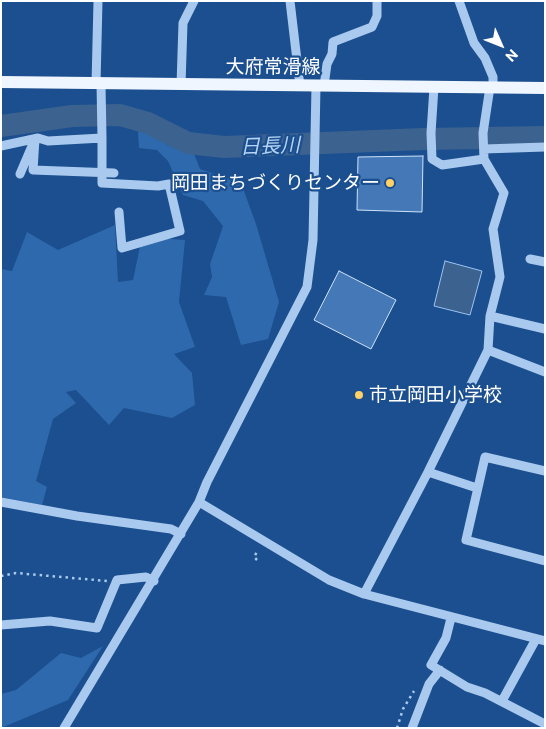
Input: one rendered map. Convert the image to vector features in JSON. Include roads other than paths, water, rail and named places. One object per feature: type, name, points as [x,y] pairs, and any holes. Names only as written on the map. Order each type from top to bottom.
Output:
[{"type":"main road","name":"大府常滑線","points":[[1,82],[545,88]]},
{"type":"street","points":[[98,1],[102,183],[158,186],[169,184],[180,231],[122,248],[119,212]]},
{"type":"street","points":[[180,85],[183,23],[194,1]]},
{"type":"street","points":[[290,1],[300,86]]},
{"type":"street","points":[[64,728],[154,581],[199,502],[307,287],[313,240],[314,137],[320,86],[333,42],[366,32],[372,27],[377,16],[377,1]]},
{"type":"street","points":[[364,594],[428,472],[488,350],[490,316],[500,277],[494,229],[504,193],[484,159],[484,133],[493,77],[485,58],[474,43],[460,1]]},
{"type":"street","points":[[434,87],[430,133],[432,159],[442,165],[484,159]]},
{"type":"street","points":[[1,146],[34,139],[48,141],[102,138]]},
{"type":"street","points":[[34,139],[34,170],[114,173]]},
{"type":"street","points":[[20,174],[34,139]]},
{"type":"street","points":[[484,148],[545,146]]},
{"type":"street","points":[[530,259],[545,262]]},
{"type":"street","points":[[490,316],[545,329]]},
{"type":"street","points":[[488,350],[545,372]]},
{"type":"street","points":[[545,471],[485,457],[466,540],[545,561]]},
{"type":"street","points":[[428,472],[477,488]]},
{"type":"street","points":[[1,502],[77,516],[171,529],[181,534]]},
{"type":"street","points":[[199,502],[329,580],[364,594],[541,641],[502,701]]},
{"type":"street","points":[[1,625],[50,621],[97,628],[117,580],[146,577],[154,581]]},
{"type":"street","points":[[451,618],[446,638],[431,665],[466,688],[502,701],[541,725]]},
{"type":"street","points":[[412,728],[429,684],[440,670]]},
{"type":"waterway","name":"日長川","points":[[1,126],[72,116],[120,115],[148,123],[188,143],[224,147],[424,139],[545,137]]},
{"type":"place","name":"岡田まちづくりセンター","points":[[390,183]]},
{"type":"place","name":"市立岡田小学校","points":[[359,395]]}]
